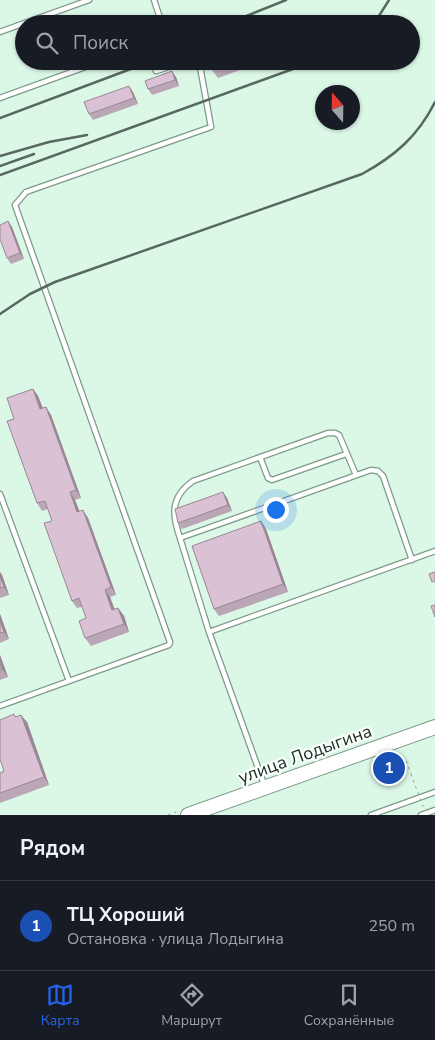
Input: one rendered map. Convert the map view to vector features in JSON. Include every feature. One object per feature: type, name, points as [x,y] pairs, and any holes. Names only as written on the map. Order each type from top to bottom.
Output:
[{"type":"main road","name":"улица Лодыгина","points":[[188,815],[435,728]]},
{"type":"lane","points":[[47,15],[89,0]]},
{"type":"lane","points":[[154,0],[159,15]]},
{"type":"lane","points":[[0,32],[15,27]]},
{"type":"lane","points":[[0,98],[77,70]]},
{"type":"lane","points":[[156,72],[162,70]]},
{"type":"lane","points":[[0,706],[169,645],[170,642],[15,205],[26,192],[211,127],[201,70]]},
{"type":"lane","points":[[266,788],[209,632],[175,523],[174,513],[177,498],[185,487],[193,481],[328,433],[335,433],[339,436],[356,475]]},
{"type":"lane","points":[[260,457],[268,478],[272,480],[346,454]]},
{"type":"lane","points":[[180,538],[371,470],[378,471],[383,476],[412,560]]},
{"type":"lane","points":[[0,494],[68,681]]},
{"type":"lane","points":[[209,632],[435,551]]},
{"type":"lane","points":[[371,815],[435,792]]},
{"type":"lane","points":[[421,815],[435,810]]},
{"type":"path","points":[[406,761],[424,809]]},
{"type":"building","points":[[172,71],[175,80],[148,89],[145,81]]},
{"type":"building","points":[[129,86],[134,98],[89,114],[84,102]]},
{"type":"building","points":[[8,221],[20,253],[7,258],[0,239],[0,225]]},
{"type":"building","points":[[33,389],[40,409],[46,407],[76,490],[70,492],[77,512],[83,510],[111,587],[105,590],[112,610],[118,608],[124,624],[85,638],[79,621],[86,618],[79,598],[72,601],[44,523],[52,521],[45,501],[37,503],[7,421],[14,419],[7,398]]},
{"type":"building","points":[[223,492],[228,505],[178,523],[175,509]]},
{"type":"building","points":[[261,521],[283,584],[214,609],[192,546]]},
{"type":"building","points":[[435,572],[435,581],[432,582],[429,574]]},
{"type":"building","points":[[0,576],[4,587],[0,588]]},
{"type":"building","points":[[435,605],[435,617],[431,606]]},
{"type":"building","points":[[0,621],[4,632],[0,633]]},
{"type":"building","points":[[14,714],[15,717],[21,715],[44,777],[0,793],[0,773],[4,771],[0,759],[0,720]]},
{"type":"railway","points":[[249,15],[286,0]]},
{"type":"railway","points":[[380,15],[389,0]]},
{"type":"railway","points":[[0,118],[128,70]]},
{"type":"railway","points":[[0,175],[290,70]]},
{"type":"railway","points":[[0,314],[30,294],[55,282],[362,174],[385,160],[404,144],[421,125],[435,102]]},
{"type":"railway","points":[[0,156],[49,142],[87,135]]},
{"type":"railway","points":[[0,166],[34,154]]},
{"type":"place","name":"ТЦ Хороший","points":[[389,768]]}]
